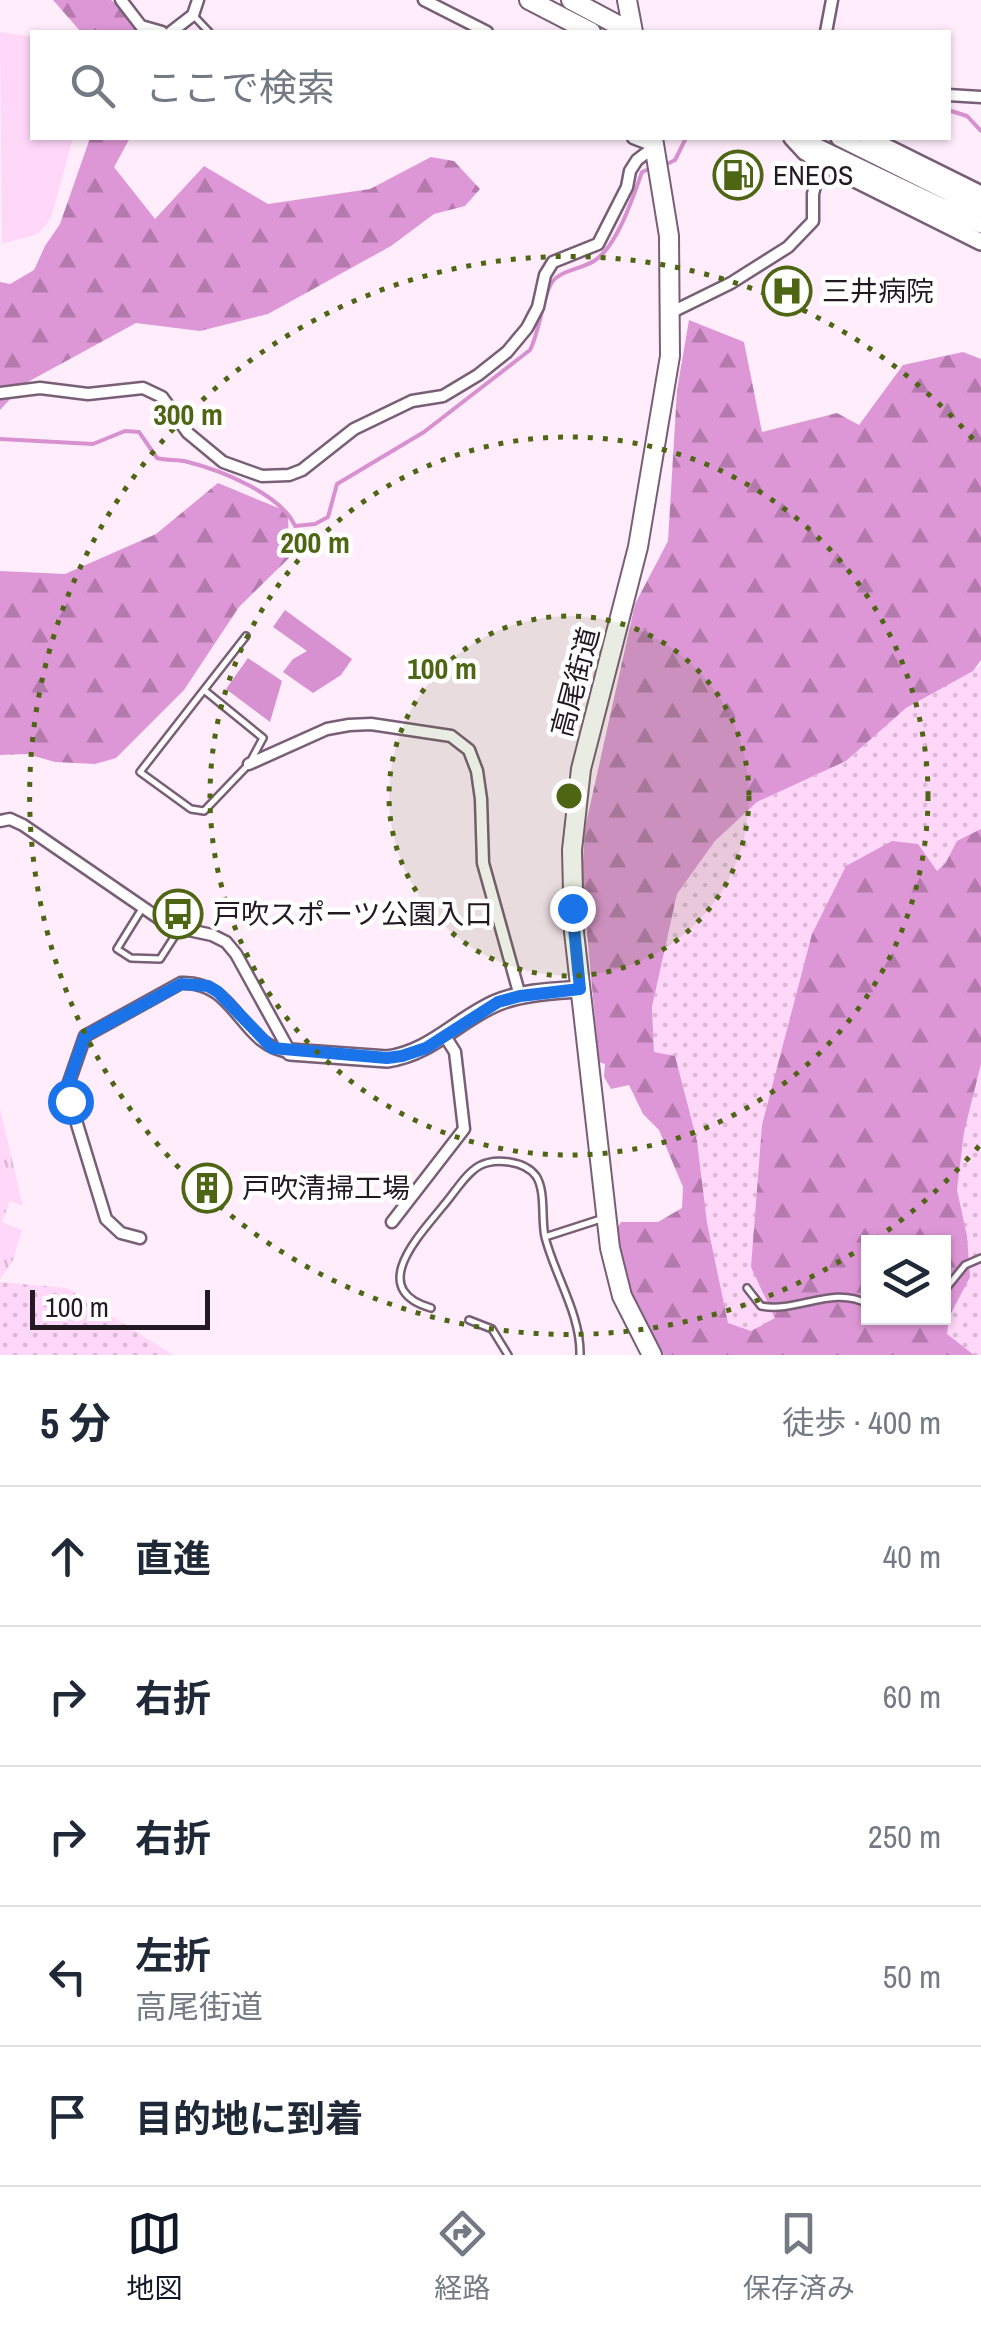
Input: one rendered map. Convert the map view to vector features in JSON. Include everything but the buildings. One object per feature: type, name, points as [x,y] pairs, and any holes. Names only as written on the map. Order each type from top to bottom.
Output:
[{"type":"main road","points":[[529,0],[588,30]]},
{"type":"main road","points":[[573,1],[604,0]]},
{"type":"main road","points":[[627,0],[632,30]]},
{"type":"main road","points":[[573,1],[628,30]]},
{"type":"main road","points":[[797,140],[805,152],[821,162],[981,242]]},
{"type":"main road","points":[[800,140],[981,226]]},
{"type":"main road","points":[[843,140],[981,209]]},
{"type":"main road","points":[[872,140],[981,194]]},
{"type":"main road","name":"高尾街道","points":[[652,1355],[622,1296],[605,1217],[571,890],[576,801],[642,528],[665,394],[672,312],[668,236],[654,142]]},
{"type":"main road","points":[[290,1052],[387,1058],[426,1048],[478,1012],[520,996],[580,989]]},
{"type":"street","points":[[121,0],[141,26],[155,30]]},
{"type":"street","points":[[187,28],[198,0]]},
{"type":"street","points":[[424,0],[483,30]]},
{"type":"street","points":[[826,30],[832,0]]},
{"type":"street","points":[[951,95],[981,96]]},
{"type":"street","points":[[0,394],[40,388],[88,394],[143,388],[162,398],[188,433],[224,462],[262,476],[302,470],[354,429],[412,401],[443,396],[507,352],[532,318],[545,274],[553,262],[598,244],[627,187],[630,170],[654,142]]},
{"type":"street","points":[[672,312],[731,282],[795,242],[813,221],[813,194],[821,162]]},
{"type":"street","points":[[249,764],[327,729],[350,725],[372,724],[450,736],[469,750],[478,772],[482,863],[520,996]]},
{"type":"street","points":[[0,821],[10,819],[23,825],[170,926],[226,942],[290,1052]]},
{"type":"street","points":[[140,1238],[121,1233],[106,1219],[70,1101],[68,1084],[85,1036],[181,984],[194,983],[218,992],[272,1048],[290,1052]]},
{"type":"street","points":[[392,1222],[464,1129],[455,1052],[445,1036]]},
{"type":"lane","points":[[193,14],[207,30]]},
{"type":"lane","points":[[204,690],[263,738],[249,764],[204,811],[191,809],[140,772],[246,636]]},
{"type":"lane","points":[[143,908],[117,949],[131,958],[160,959],[179,928]]},
{"type":"lane","points":[[431,1308],[419,1305],[406,1293],[400,1277],[403,1258],[479,1166],[502,1161],[525,1166],[539,1183],[546,1237],[579,1335],[580,1355]]},
{"type":"lane","points":[[546,1237],[605,1217]]},
{"type":"lane","points":[[951,1282],[965,1265],[981,1258]]},
{"type":"lane","points":[[747,1288],[761,1306],[778,1309],[845,1296],[861,1302]]},
{"type":"lane","points":[[470,1320],[492,1329],[508,1355]]},
{"type":"green space","points":[[53,0],[111,0],[132,16],[164,30],[79,30]]},
{"type":"green space","points":[[0,32],[30,37],[30,140],[72,140],[51,218],[38,234],[2,244]]},
{"type":"green space","points":[[89,140],[129,140],[114,167],[155,219],[204,166],[268,204],[370,189],[431,157],[454,161],[480,189],[465,206],[434,214],[391,246],[268,314],[200,331],[136,323],[24,384],[0,410],[0,282],[10,284],[34,270],[60,224]]},
{"type":"green space","points":[[689,320],[744,342],[762,432],[837,413],[859,425],[903,365],[963,352],[981,359],[981,660],[973,671],[906,708],[846,761],[757,802],[715,841],[677,894],[652,1007],[654,1052],[675,1056],[697,1141],[707,1223],[728,1323],[751,1331],[775,1318],[751,1267],[762,1125],[812,934],[846,866],[892,841],[918,844],[937,871],[957,841],[981,829],[981,1064],[964,1132],[957,1190],[967,1236],[970,1277],[951,1313],[951,1235],[861,1235],[861,1325],[948,1325],[947,1334],[974,1355],[661,1355],[627,1298],[611,1238],[621,1222],[658,1222],[682,1208],[683,1187],[659,1130],[643,1114],[629,1085],[611,1089],[604,1077],[605,1064],[599,1062],[582,879],[585,828],[635,604],[668,541],[677,390]]},
{"type":"green space","points":[[218,483],[288,512],[289,558],[239,607],[184,690],[116,758],[95,764],[55,762],[27,754],[0,755],[0,571],[65,574],[156,534]]},
{"type":"green space","points":[[981,665],[981,1355],[730,1352],[697,1240],[654,1064],[652,1007],[677,894],[715,841],[757,802],[846,761],[906,708]]},
{"type":"green space","points":[[0,1109],[23,1206],[10,1201],[2,1222],[22,1230],[13,1260],[0,1280]]},
{"type":"green space","points":[[0,1282],[67,1288],[173,1355],[0,1355]]},
{"type":"shaded area","points":[[285,610],[352,659],[341,675],[313,693],[283,672],[293,659],[307,651],[273,627]]},
{"type":"shaded area","points":[[248,658],[282,681],[270,722],[226,689]]},
{"type":"waterway","points":[[951,111],[967,116],[981,131]]},
{"type":"waterway","points":[[669,163],[675,160],[685,140]]},
{"type":"waterway","points":[[0,439],[93,444],[125,431],[139,432],[157,458],[188,462],[232,477],[277,504],[295,526],[315,524],[328,517],[337,484],[424,432],[530,350],[552,282],[602,254],[624,220],[642,172],[649,169]]},
{"type":"place","name":"ENEOS","points":[[738,175]]},
{"type":"place","name":"三井病院","points":[[787,291]]},
{"type":"place","name":"戸吹スポーツ公園入口","points":[[178,914]]},
{"type":"place","name":"戸吹清掃工場","points":[[207,1188]]},
{"type":"route","points":[[70,1101],[68,1084],[85,1036],[181,984],[208,986],[218,992],[272,1048],[387,1058],[426,1048],[498,1002],[580,989],[572,908]]}]
